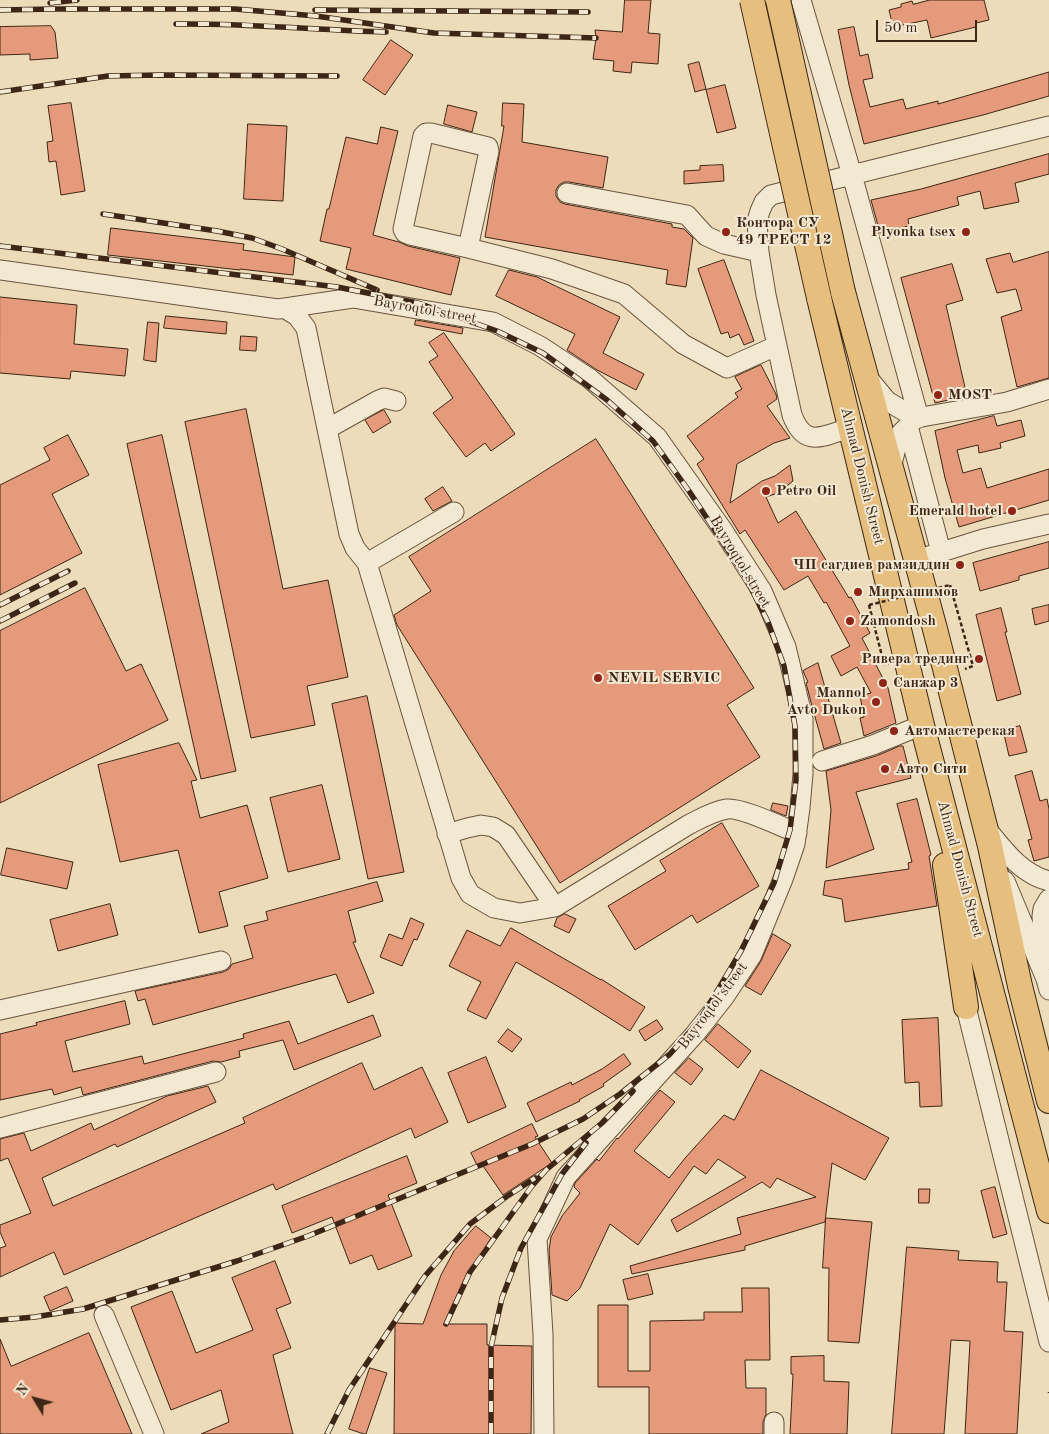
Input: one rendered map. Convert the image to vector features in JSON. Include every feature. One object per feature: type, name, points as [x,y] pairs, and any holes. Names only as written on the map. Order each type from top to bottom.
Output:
[{"type":"main road","name":"Ahmad Donish Street","points":[[752,0],[819,298],[922,725],[1049,1211]]},
{"type":"main road","name":"Ahmad Donish Street","points":[[778,0],[844,292],[938,638],[987,836],[1020,986],[1049,1102]]},
{"type":"main road","points":[[922,725],[952,905],[966,1006]]},
{"type":"street","points":[[801,0],[852,175],[914,421],[941,552]]},
{"type":"street","points":[[850,428],[813,439],[799,430],[795,423],[776,346],[759,252],[757,221],[764,202],[771,196],[1049,126]]},
{"type":"street","points":[[468,248],[489,151],[488,146],[426,133],[423,136],[403,229],[405,233],[552,269],[624,294],[683,344],[727,368],[776,346]]},
{"type":"street","points":[[567,193],[687,215],[706,236],[724,244],[759,252]]},
{"type":"street","name":"Bayroqtol street","points":[[0,270],[268,308],[284,308],[354,298],[493,322],[540,346],[589,378],[657,437],[722,529],[762,591],[786,647],[803,719],[803,774],[795,844],[784,879],[752,954],[725,996],[695,1034],[566,1177],[537,1239],[543,1334],[544,1434]]},
{"type":"street","points":[[284,308],[297,316],[306,328],[349,534],[355,548],[366,563],[461,878],[470,894],[494,908],[520,913],[555,907],[688,825],[708,815],[727,809],[738,809],[797,833]]},
{"type":"street","points":[[866,377],[886,401],[914,421]]},
{"type":"street","points":[[891,468],[901,433],[914,421],[1007,402],[1049,390]]},
{"type":"street","points":[[327,429],[384,398],[396,400]]},
{"type":"street","points":[[366,563],[454,512]]},
{"type":"street","points":[[916,560],[983,539],[1049,524]]},
{"type":"street","points":[[822,761],[873,745],[922,725]]},
{"type":"street","points":[[448,834],[481,825],[493,827],[506,835],[555,907]]},
{"type":"street","points":[[987,836],[1024,869],[1036,877],[1049,881]]},
{"type":"street","name":"Ahmad Donish Street","points":[[987,836],[1048,985]]},
{"type":"street","points":[[1048,985],[1041,923],[1043,909],[1049,898]]},
{"type":"street","points":[[0,1010],[221,960]]},
{"type":"street","points":[[966,1006],[1049,1342]]},
{"type":"street","points":[[0,1128],[216,1072]]},
{"type":"street","points":[[104,1314],[154,1434]]},
{"type":"path","points":[[884,664],[869,605],[950,584],[973,666]]},
{"type":"building","points":[[625,0],[651,0],[648,33],[660,34],[658,64],[632,62],[631,73],[613,71],[614,61],[593,59],[596,38],[595,30],[622,32]]},
{"type":"building","points":[[930,0],[984,0],[989,20],[976,23],[976,27],[931,38],[927,20],[893,27],[889,10],[901,7],[901,4],[912,1],[913,4]]},
{"type":"building","points":[[51,26],[55,32],[58,58],[30,60],[30,54],[0,55],[0,27]]},
{"type":"building","points":[[854,27],[860,56],[868,54],[873,78],[863,80],[870,107],[903,99],[906,109],[938,101],[938,104],[1049,72],[1049,96],[983,115],[864,144],[849,85],[838,30]]},
{"type":"building","points":[[391,40],[413,55],[385,95],[363,80]]},
{"type":"building","points":[[699,62],[706,89],[695,92],[688,65]]},
{"type":"building","points":[[725,85],[736,128],[717,133],[706,90]]},
{"type":"building","points":[[71,103],[85,191],[61,195],[56,161],[49,162],[47,142],[53,141],[48,106]]},
{"type":"building","points":[[503,103],[524,104],[522,142],[608,157],[603,188],[564,182],[556,190],[556,196],[560,202],[672,224],[672,227],[684,229],[693,238],[686,287],[666,284],[668,270],[485,237],[504,126],[502,126]]},
{"type":"building","points":[[448,105],[477,112],[472,132],[444,124]]},
{"type":"building","points":[[248,124],[287,126],[283,201],[244,199]]},
{"type":"building","points":[[381,127],[398,131],[373,235],[408,246],[460,258],[451,295],[346,269],[351,248],[320,241],[346,137],[377,144]]},
{"type":"building","points":[[1049,154],[1049,174],[1015,183],[1019,202],[984,209],[980,191],[957,197],[959,205],[908,219],[909,226],[880,233],[871,200],[921,189]]},
{"type":"building","points":[[723,165],[724,181],[684,184],[684,171],[700,170],[700,166]]},
{"type":"building","points":[[111,228],[244,244],[243,250],[295,257],[293,275],[108,255]]},
{"type":"building","points":[[1049,252],[1049,378],[1017,387],[1001,317],[1022,310],[1016,289],[997,293],[986,259],[1010,253],[1013,262]]},
{"type":"building","points":[[724,260],[754,341],[744,345],[739,334],[730,338],[728,332],[721,334],[698,269]]},
{"type":"building","points":[[952,264],[963,300],[946,305],[967,396],[935,403],[901,278]]},
{"type":"building","points":[[509,270],[537,277],[620,317],[603,353],[644,374],[636,390],[597,370],[567,350],[575,334],[496,296]]},
{"type":"building","points":[[0,297],[77,305],[74,344],[128,349],[125,376],[71,371],[70,379],[0,373]]},
{"type":"building","points":[[166,316],[227,322],[226,334],[164,328]]},
{"type":"building","points":[[416,320],[463,328],[462,334],[415,325]]},
{"type":"building","points":[[148,322],[159,323],[156,362],[144,360]]},
{"type":"building","points":[[444,333],[515,434],[491,451],[485,443],[466,457],[433,413],[453,398],[429,362],[438,356],[429,343]]},
{"type":"building","points":[[241,336],[257,337],[256,351],[240,350]]},
{"type":"building","points":[[761,365],[777,399],[767,406],[790,438],[774,443],[737,464],[730,503],[790,465],[793,481],[778,493],[766,497],[778,523],[796,511],[849,598],[851,597],[870,633],[862,638],[888,688],[896,723],[864,736],[860,718],[864,717],[860,696],[871,693],[857,667],[841,676],[831,656],[850,646],[826,602],[824,603],[808,576],[784,590],[745,530],[740,534],[697,464],[704,459],[687,436],[738,397],[735,393],[742,389],[735,377]]},
{"type":"building","points":[[246,409],[283,589],[328,580],[348,677],[307,686],[315,725],[251,738],[185,422]]},
{"type":"building","points":[[384,410],[391,422],[373,433],[365,420]]},
{"type":"building","points":[[994,416],[997,426],[1021,420],[1025,436],[1000,443],[1001,448],[979,453],[978,445],[957,450],[963,473],[981,468],[987,488],[1049,469],[1049,500],[959,527],[945,478],[935,431]]},
{"type":"building","points":[[68,435],[89,475],[52,494],[82,553],[0,595],[0,485],[50,460],[44,448]]},
{"type":"building","points":[[162,435],[236,771],[201,779],[127,444]]},
{"type":"building","points":[[596,439],[754,688],[727,705],[760,757],[560,883],[397,625],[394,615],[431,591],[409,557]]},
{"type":"building","points":[[443,487],[452,501],[433,511],[425,499]]},
{"type":"building","points":[[1049,542],[1049,568],[1019,576],[1019,580],[980,591],[973,563]]},
{"type":"building","points":[[85,588],[126,671],[141,664],[168,720],[0,803],[0,631]]},
{"type":"building","points":[[1049,605],[1049,621],[1035,625],[1032,609]]},
{"type":"building","points":[[1001,608],[1007,632],[1005,632],[1021,694],[997,701],[976,615]]},
{"type":"building","points":[[818,663],[841,743],[824,749],[806,683],[808,682],[803,671]]},
{"type":"building","points":[[367,696],[404,872],[368,879],[332,704]]},
{"type":"building","points":[[1020,726],[1027,752],[1009,756],[1003,730]]},
{"type":"building","points":[[179,743],[197,780],[191,781],[200,818],[247,805],[268,878],[219,892],[228,926],[199,933],[178,850],[120,862],[98,765]]},
{"type":"building","points":[[903,746],[911,778],[856,792],[874,849],[826,868],[831,810],[826,771],[876,756]]},
{"type":"building","points":[[1032,771],[1040,801],[1047,799],[1049,809],[1049,857],[1034,861],[1028,840],[1032,839],[1015,776]]},
{"type":"building","points":[[322,785],[340,859],[288,872],[270,798]]},
{"type":"building","points":[[917,799],[931,855],[929,856],[937,906],[845,922],[842,899],[823,895],[825,881],[909,869],[908,863],[912,862],[897,804]]},
{"type":"building","points":[[773,803],[788,806],[786,816],[771,810]]},
{"type":"building","points":[[722,823],[759,886],[697,923],[692,915],[635,950],[608,906],[666,871],[660,861]]},
{"type":"building","points":[[7,848],[73,862],[67,889],[1,875]]},
{"type":"building","points":[[377,882],[383,901],[348,911],[356,942],[353,942],[374,993],[348,1003],[336,974],[153,1025],[145,999],[138,1001],[135,991],[223,972],[229,969],[232,964],[253,958],[244,926],[268,920],[266,912]]},
{"type":"building","points":[[110,904],[118,935],[58,951],[50,920]]},
{"type":"building","points":[[565,914],[576,919],[569,933],[554,926],[557,918]]},
{"type":"building","points":[[411,918],[424,924],[417,940],[414,939],[402,966],[380,957],[389,934],[402,939]]},
{"type":"building","points":[[511,928],[601,979],[645,1007],[630,1031],[516,962],[486,1019],[467,1010],[481,982],[449,966],[467,930],[500,946]]},
{"type":"building","points":[[773,934],[791,945],[761,995],[745,986],[761,961]]},
{"type":"building","points":[[125,1001],[130,1024],[65,1041],[73,1072],[142,1056],[144,1064],[244,1038],[243,1034],[289,1021],[298,1044],[373,1015],[381,1036],[294,1070],[283,1040],[239,1051],[240,1057],[221,1062],[213,1061],[83,1095],[81,1087],[54,1095],[52,1089],[0,1100],[0,1034]]},
{"type":"building","points":[[938,1018],[942,1106],[920,1107],[919,1082],[905,1083],[902,1020]]},
{"type":"building","points":[[657,1020],[663,1029],[645,1041],[639,1031]]},
{"type":"building","points":[[718,1024],[751,1051],[738,1068],[705,1040]]},
{"type":"building","points":[[508,1029],[522,1039],[512,1052],[498,1042]]},
{"type":"building","points":[[624,1054],[631,1064],[603,1084],[604,1086],[580,1101],[536,1122],[527,1103],[571,1082],[572,1085],[602,1069]]},
{"type":"building","points":[[486,1057],[506,1107],[468,1123],[448,1073]]},
{"type":"building","points":[[689,1058],[703,1069],[691,1085],[675,1073]]},
{"type":"building","points":[[362,1063],[374,1090],[422,1067],[448,1122],[415,1138],[411,1128],[276,1190],[273,1184],[64,1275],[54,1252],[0,1277],[0,1248],[6,1246],[0,1232],[0,1225],[31,1213],[8,1158],[0,1161],[0,1139],[24,1133],[31,1151],[91,1123],[94,1130],[167,1096],[208,1086],[216,1102],[117,1147],[115,1144],[42,1178],[53,1206],[245,1123],[243,1118]]},
{"type":"building","points":[[761,1070],[889,1138],[865,1180],[832,1163],[825,1222],[745,1246],[745,1250],[632,1274],[630,1266],[741,1234],[737,1218],[816,1197],[777,1178],[770,1188],[762,1182],[677,1232],[671,1220],[746,1177],[718,1159],[706,1174],[694,1166],[638,1245],[610,1224],[580,1288],[567,1301],[552,1295],[549,1250],[551,1237],[562,1216],[580,1193],[574,1187],[575,1183],[597,1159],[599,1161],[660,1090],[675,1102],[634,1151],[669,1178],[724,1115],[734,1120]]},
{"type":"building","points":[[532,1124],[538,1136],[535,1137],[552,1163],[503,1195],[481,1163],[477,1165],[471,1153]]},
{"type":"building","points":[[407,1156],[417,1183],[388,1195],[412,1256],[378,1270],[372,1255],[350,1264],[332,1217],[292,1233],[282,1206]]},
{"type":"building","points":[[995,1187],[1007,1234],[993,1238],[981,1191]]},
{"type":"building","points":[[919,1189],[930,1189],[929,1203],[919,1203]]},
{"type":"building","points":[[826,1218],[872,1222],[859,1343],[828,1341],[829,1268],[823,1268]]},
{"type":"building","points":[[476,1226],[491,1238],[463,1283],[444,1324],[487,1324],[487,1345],[532,1346],[531,1434],[394,1434],[395,1323],[423,1324],[441,1275],[454,1251]]},
{"type":"building","points":[[907,1247],[959,1251],[958,1260],[998,1262],[997,1282],[1007,1282],[1004,1331],[1023,1332],[1017,1434],[965,1434],[970,1341],[951,1340],[944,1434],[892,1434]]},
{"type":"building","points":[[275,1261],[291,1303],[276,1309],[291,1348],[273,1355],[293,1434],[201,1434],[229,1422],[221,1390],[171,1410],[131,1307],[172,1291],[196,1353],[253,1330],[232,1278]]},
{"type":"building","points":[[648,1274],[653,1294],[628,1300],[623,1280]]},
{"type":"building","points":[[67,1287],[73,1301],[50,1311],[44,1297]]},
{"type":"building","points":[[742,1288],[769,1288],[770,1360],[745,1360],[746,1388],[766,1388],[766,1414],[763,1422],[763,1434],[649,1434],[649,1387],[598,1387],[598,1305],[628,1305],[628,1371],[650,1371],[650,1321],[704,1320],[704,1312],[742,1312]]},
{"type":"building","points":[[89,1333],[132,1434],[0,1434],[0,1339],[11,1366]]},
{"type":"building","points":[[824,1356],[824,1381],[849,1382],[847,1434],[790,1434],[793,1374],[791,1374],[791,1357]]},
{"type":"building","points":[[370,1368],[387,1373],[366,1434],[364,1434],[349,1429]]},
{"type":"railway","points":[[50,3],[77,0]]},
{"type":"railway","points":[[0,10],[235,9],[316,16],[434,33],[596,38]]},
{"type":"railway","points":[[315,10],[588,12]]},
{"type":"railway","points":[[176,24],[386,32]]},
{"type":"railway","points":[[0,92],[108,76],[337,76]]},
{"type":"railway","points":[[103,214],[252,238],[377,290]]},
{"type":"railway","points":[[0,246],[337,287],[418,303],[497,331],[543,353],[607,400],[653,441],[689,491],[745,576],[768,622],[784,666],[795,726],[796,780],[790,830],[774,883],[741,951],[700,1020],[670,1054],[620,1094],[583,1119],[532,1144],[308,1236],[237,1261],[83,1309],[35,1317],[0,1320]]},
{"type":"railway","points":[[0,605],[68,571]]},
{"type":"railway","points":[[0,621],[75,583]]},
{"type":"railway","points":[[446,1324],[470,1272],[532,1186],[546,1170],[602,1123],[633,1091]]},
{"type":"railway","points":[[491,1434],[491,1347],[502,1298],[521,1248],[562,1174],[586,1143]]},
{"type":"railway","points":[[327,1434],[349,1390],[425,1276],[470,1224],[535,1178]]},
{"type":"place","name":"Контора СУ 49 ТРЕСТ 12","points":[[726,232]]},
{"type":"place","name":"Plyonka tsex","points":[[966,232]]},
{"type":"place","name":"MOST","points":[[938,395]]},
{"type":"place","name":"Petro Oil","points":[[766,491]]},
{"type":"place","name":"Emerald hotel","points":[[1012,511]]},
{"type":"place","name":"ЧП сагдиев рамзиддин","points":[[960,565]]},
{"type":"place","name":"Мирхашимов","points":[[858,592]]},
{"type":"place","name":"Zamondosh","points":[[850,621]]},
{"type":"place","name":"Ривера трединг","points":[[979,659]]},
{"type":"place","name":"NEVIL SERVIC","points":[[598,678]]},
{"type":"place","name":"Санжар 3","points":[[883,683]]},
{"type":"place","name":"Mannol Avto Dukon","points":[[876,702]]},
{"type":"place","name":"Автомастерская","points":[[894,731]]},
{"type":"place","name":"Авто Сити","points":[[885,769]]}]
